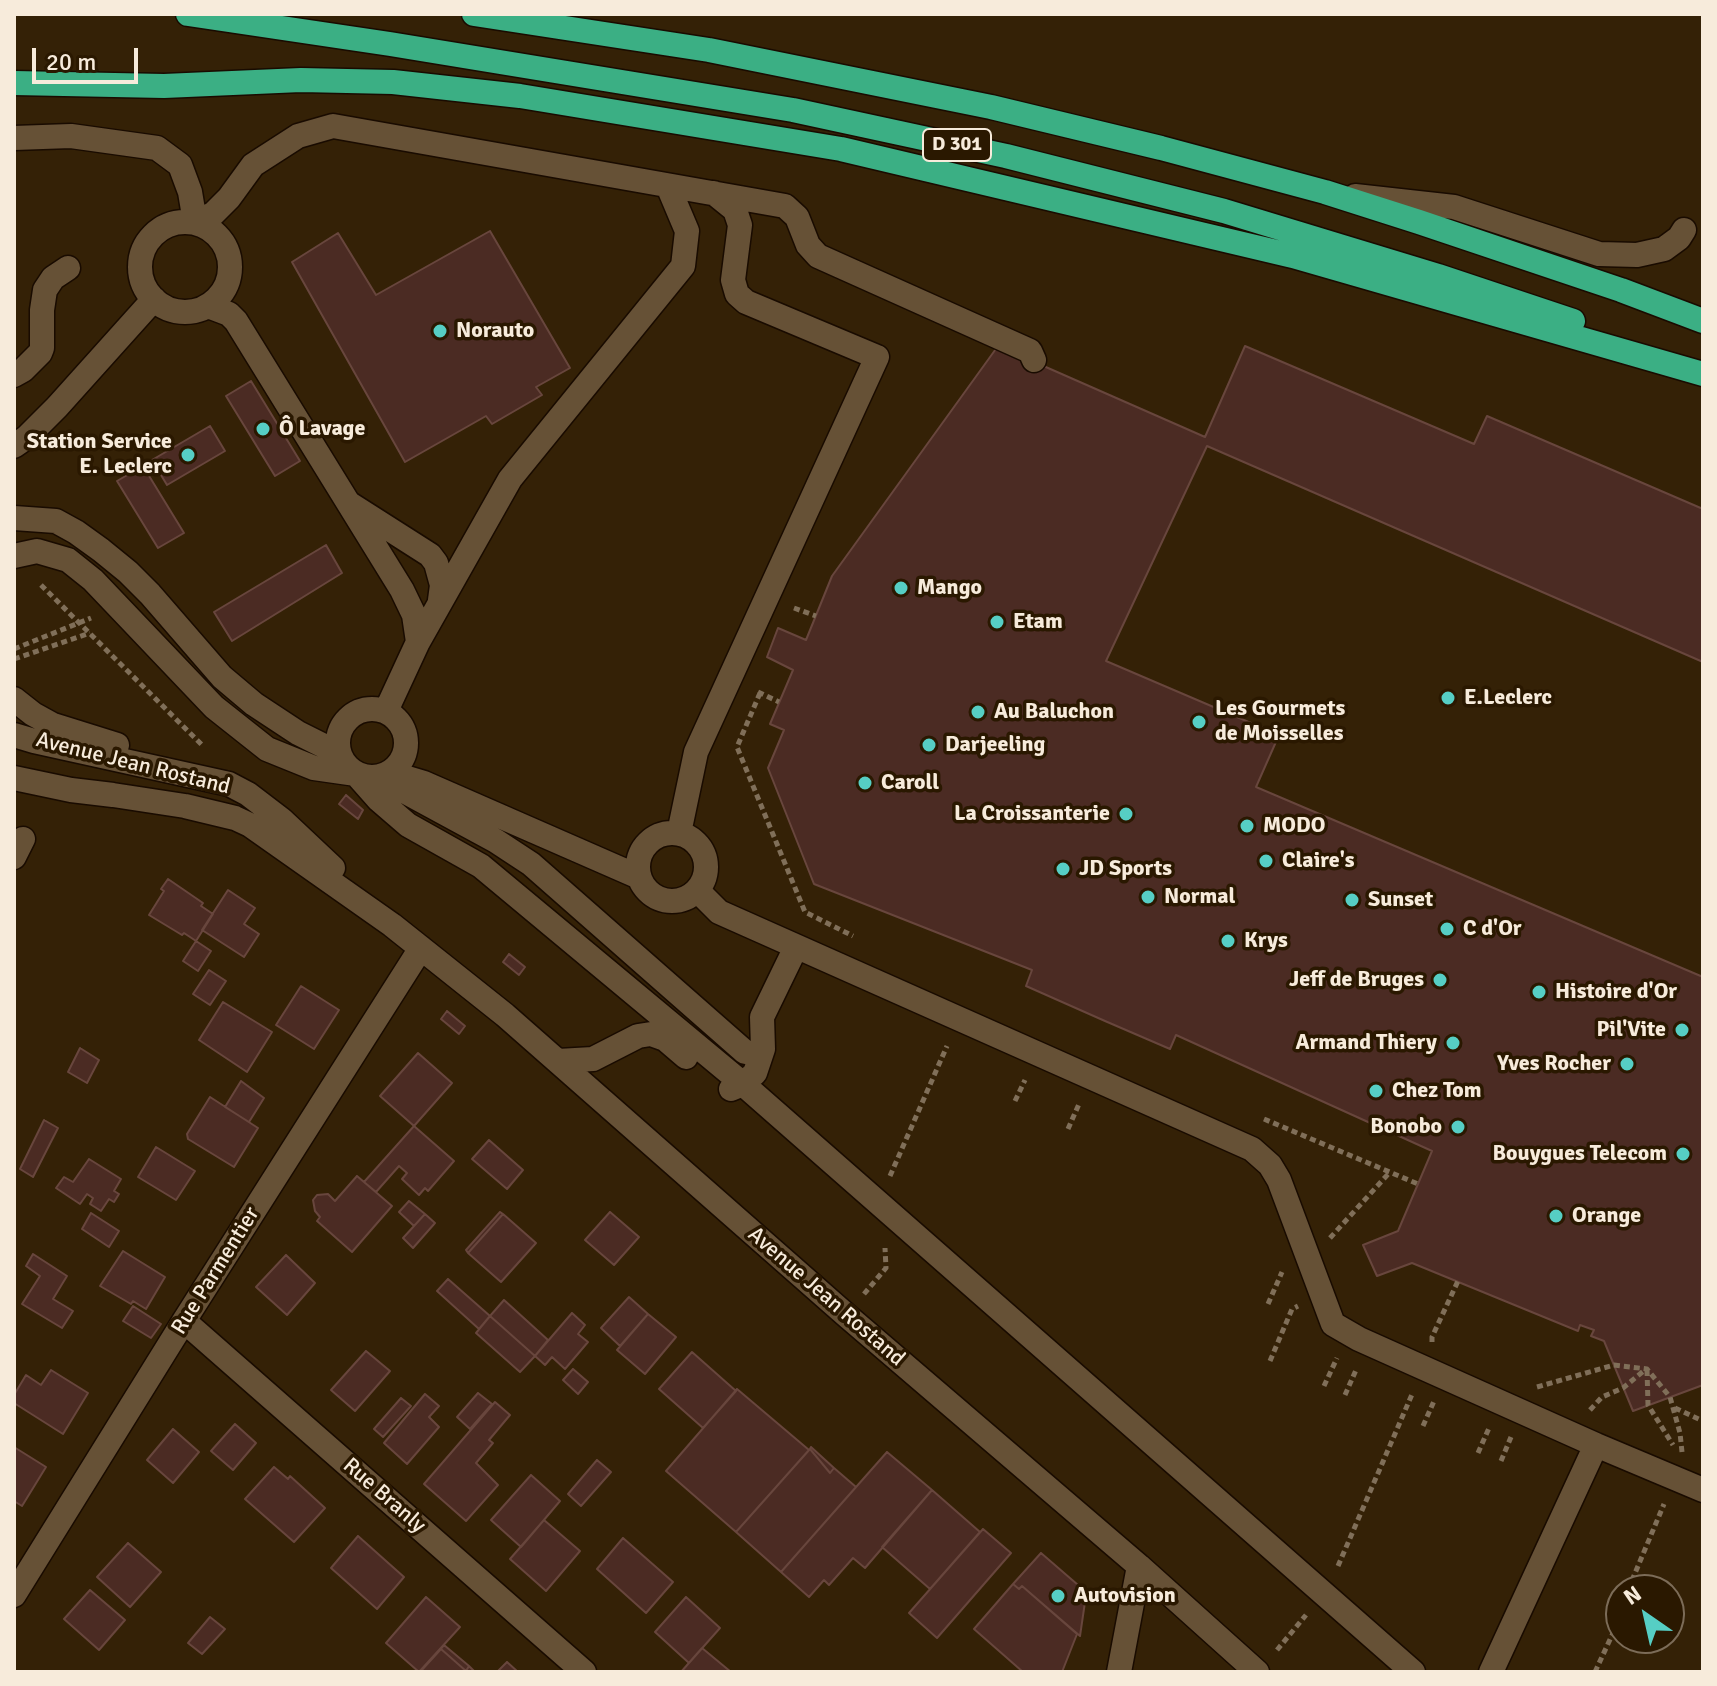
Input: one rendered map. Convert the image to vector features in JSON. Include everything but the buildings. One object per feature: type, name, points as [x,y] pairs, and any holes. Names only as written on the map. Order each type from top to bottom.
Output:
[{"type":"highway","name":"D 301","points":[[188,14],[793,110],[1006,156],[1224,211],[1438,276],[1607,332],[1703,372]]},
{"type":"highway","name":"D 301","points":[[474,14],[709,50],[991,107],[1161,148],[1325,192],[1621,290],[1703,321]]},
{"type":"highway","points":[[14,83],[164,86],[301,80],[393,82],[534,98],[841,149],[1293,256],[1703,372]]},
{"type":"street","points":[[195,222],[213,214],[253,165],[298,136],[333,126],[785,206],[797,217],[808,245],[818,256],[1030,351],[1034,360]]},
{"type":"street","points":[[14,138],[71,136],[157,148],[180,165],[190,192],[195,222]]},
{"type":"street","points":[[386,711],[418,642],[510,479],[683,266],[687,231],[668,186]]},
{"type":"street","points":[[679,833],[696,752],[877,357],[746,302],[737,294],[733,280],[740,225],[735,210],[712,192]]},
{"type":"street","points":[[1325,192],[1454,207],[1599,254],[1637,255],[1664,249],[1684,230]]},
{"type":"street","points":[[195,222],[210,228],[220,237],[227,248],[230,274],[218,298],[208,306],[182,312],[163,306],[154,299],[142,278],[140,263],[152,235],[165,226],[195,222]]},
{"type":"street","points":[[14,375],[40,353],[45,290],[53,278],[68,268]]},
{"type":"street","points":[[14,446],[57,407],[154,299]]},
{"type":"street","points":[[208,306],[229,314],[236,321],[402,590],[414,615],[418,642]]},
{"type":"street","points":[[348,502],[430,555],[436,563],[442,585],[440,603]]},
{"type":"street","points":[[14,518],[56,521],[76,532],[128,572],[222,677],[254,704],[298,733],[496,841],[531,864],[745,1052]]},
{"type":"street","points":[[14,556],[37,551],[68,560],[82,569],[214,707],[267,749],[314,768],[366,771],[424,783],[639,877]]},
{"type":"street","points":[[14,699],[53,725],[229,784]]},
{"type":"street","points":[[366,771],[396,767],[406,748],[402,726],[386,711],[376,708],[365,709],[346,719],[340,728],[337,749],[366,771],[379,800],[408,825],[481,866],[743,1084],[1413,1672]]},
{"type":"street","name":"Avenue Jean Rostand","points":[[14,735],[229,784],[248,794],[282,820],[392,925]]},
{"type":"street","name":"Avenue Jean Rostand","points":[[14,778],[71,790],[185,806],[235,818],[250,825],[392,925],[494,1006],[846,1315],[1139,1566],[1265,1664]]},
{"type":"street","points":[[679,833],[699,846],[705,857],[703,880],[689,897],[679,901],[659,899],[650,894],[639,877],[637,865],[640,854],[646,843],[662,834],[679,833]]},
{"type":"street","points":[[697,890],[719,912],[1252,1149],[1270,1165],[1279,1180],[1333,1324],[1359,1339],[1586,1441],[1703,1490]]},
{"type":"street","points":[[558,1061],[593,1059],[638,1036],[651,1034],[665,1039],[722,1088],[732,1090],[755,1073],[763,1049],[762,1017],[796,947]]},
{"type":"street","name":"Rue Parmentier","points":[[14,1595],[421,948]]},
{"type":"street","name":"Rue Branly","points":[[184,1321],[584,1672]]},
{"type":"street","points":[[1491,1672],[1586,1441]]},
{"type":"street","points":[[1119,1672],[1139,1566]]},
{"type":"path","points":[[14,659],[90,633]]},
{"type":"path","points":[[760,693],[737,747],[805,912],[861,940]]},
{"type":"path","points":[[846,1315],[886,1268],[882,1192],[959,1018]]},
{"type":"path","points":[[1263,1118],[1418,1184]]},
{"type":"path","points":[[1265,1664],[1329,1586],[1432,1350],[1432,1340],[1458,1281]]},
{"type":"path","points":[[1420,1335],[1443,1345]]},
{"type":"path","points":[[1586,1441],[1590,1410],[1602,1397],[1623,1388],[1647,1369]]},
{"type":"path","points":[[1647,1369],[1670,1397],[1680,1433],[1683,1461],[1648,1405],[1647,1369]]},
{"type":"path","points":[[1527,1382],[1551,1392]]},
{"type":"path","points":[[1577,1404],[1590,1410]]},
{"type":"path","points":[[1674,1408],[1703,1421]]},
{"type":"path","points":[[1635,1574],[1675,1478]]},
{"type":"path","points":[[1595,1672],[1605,1650]]},
{"type":"place","name":"Norauto","points":[[440,331]]},
{"type":"place","name":"Ô Lavage","points":[[263,429]]},
{"type":"place","name":"Station Service E. Leclerc","points":[[188,455]]},
{"type":"place","name":"Mango","points":[[901,588]]},
{"type":"place","name":"Etam","points":[[997,622]]},
{"type":"place","name":"E.Leclerc","points":[[1448,698]]},
{"type":"place","name":"Au Baluchon","points":[[978,712]]},
{"type":"place","name":"Les Gourmets de Moisselles","points":[[1199,722]]},
{"type":"place","name":"Darjeeling","points":[[929,745]]},
{"type":"place","name":"Caroll","points":[[865,783]]},
{"type":"place","name":"La Croissanterie","points":[[1126,814]]},
{"type":"place","name":"MODO","points":[[1247,826]]},
{"type":"place","name":"Claire's","points":[[1266,861]]},
{"type":"place","name":"JD Sports","points":[[1063,869]]},
{"type":"place","name":"Normal","points":[[1148,897]]},
{"type":"place","name":"Sunset","points":[[1352,900]]},
{"type":"place","name":"C d'Or","points":[[1447,929]]},
{"type":"place","name":"Krys","points":[[1228,941]]},
{"type":"place","name":"Jeff de Bruges","points":[[1440,980]]},
{"type":"place","name":"Histoire d'Or","points":[[1539,992]]},
{"type":"place","name":"Pil'Vite","points":[[1682,1030]]},
{"type":"place","name":"Armand Thiery","points":[[1453,1043]]},
{"type":"place","name":"Yves Rocher","points":[[1627,1064]]},
{"type":"place","name":"Chez Tom","points":[[1376,1091]]},
{"type":"place","name":"Bonobo","points":[[1458,1127]]},
{"type":"place","name":"Bouygues Telecom","points":[[1683,1154]]},
{"type":"place","name":"Orange","points":[[1556,1216]]},
{"type":"place","name":"Autovision","points":[[1058,1596]]}]
